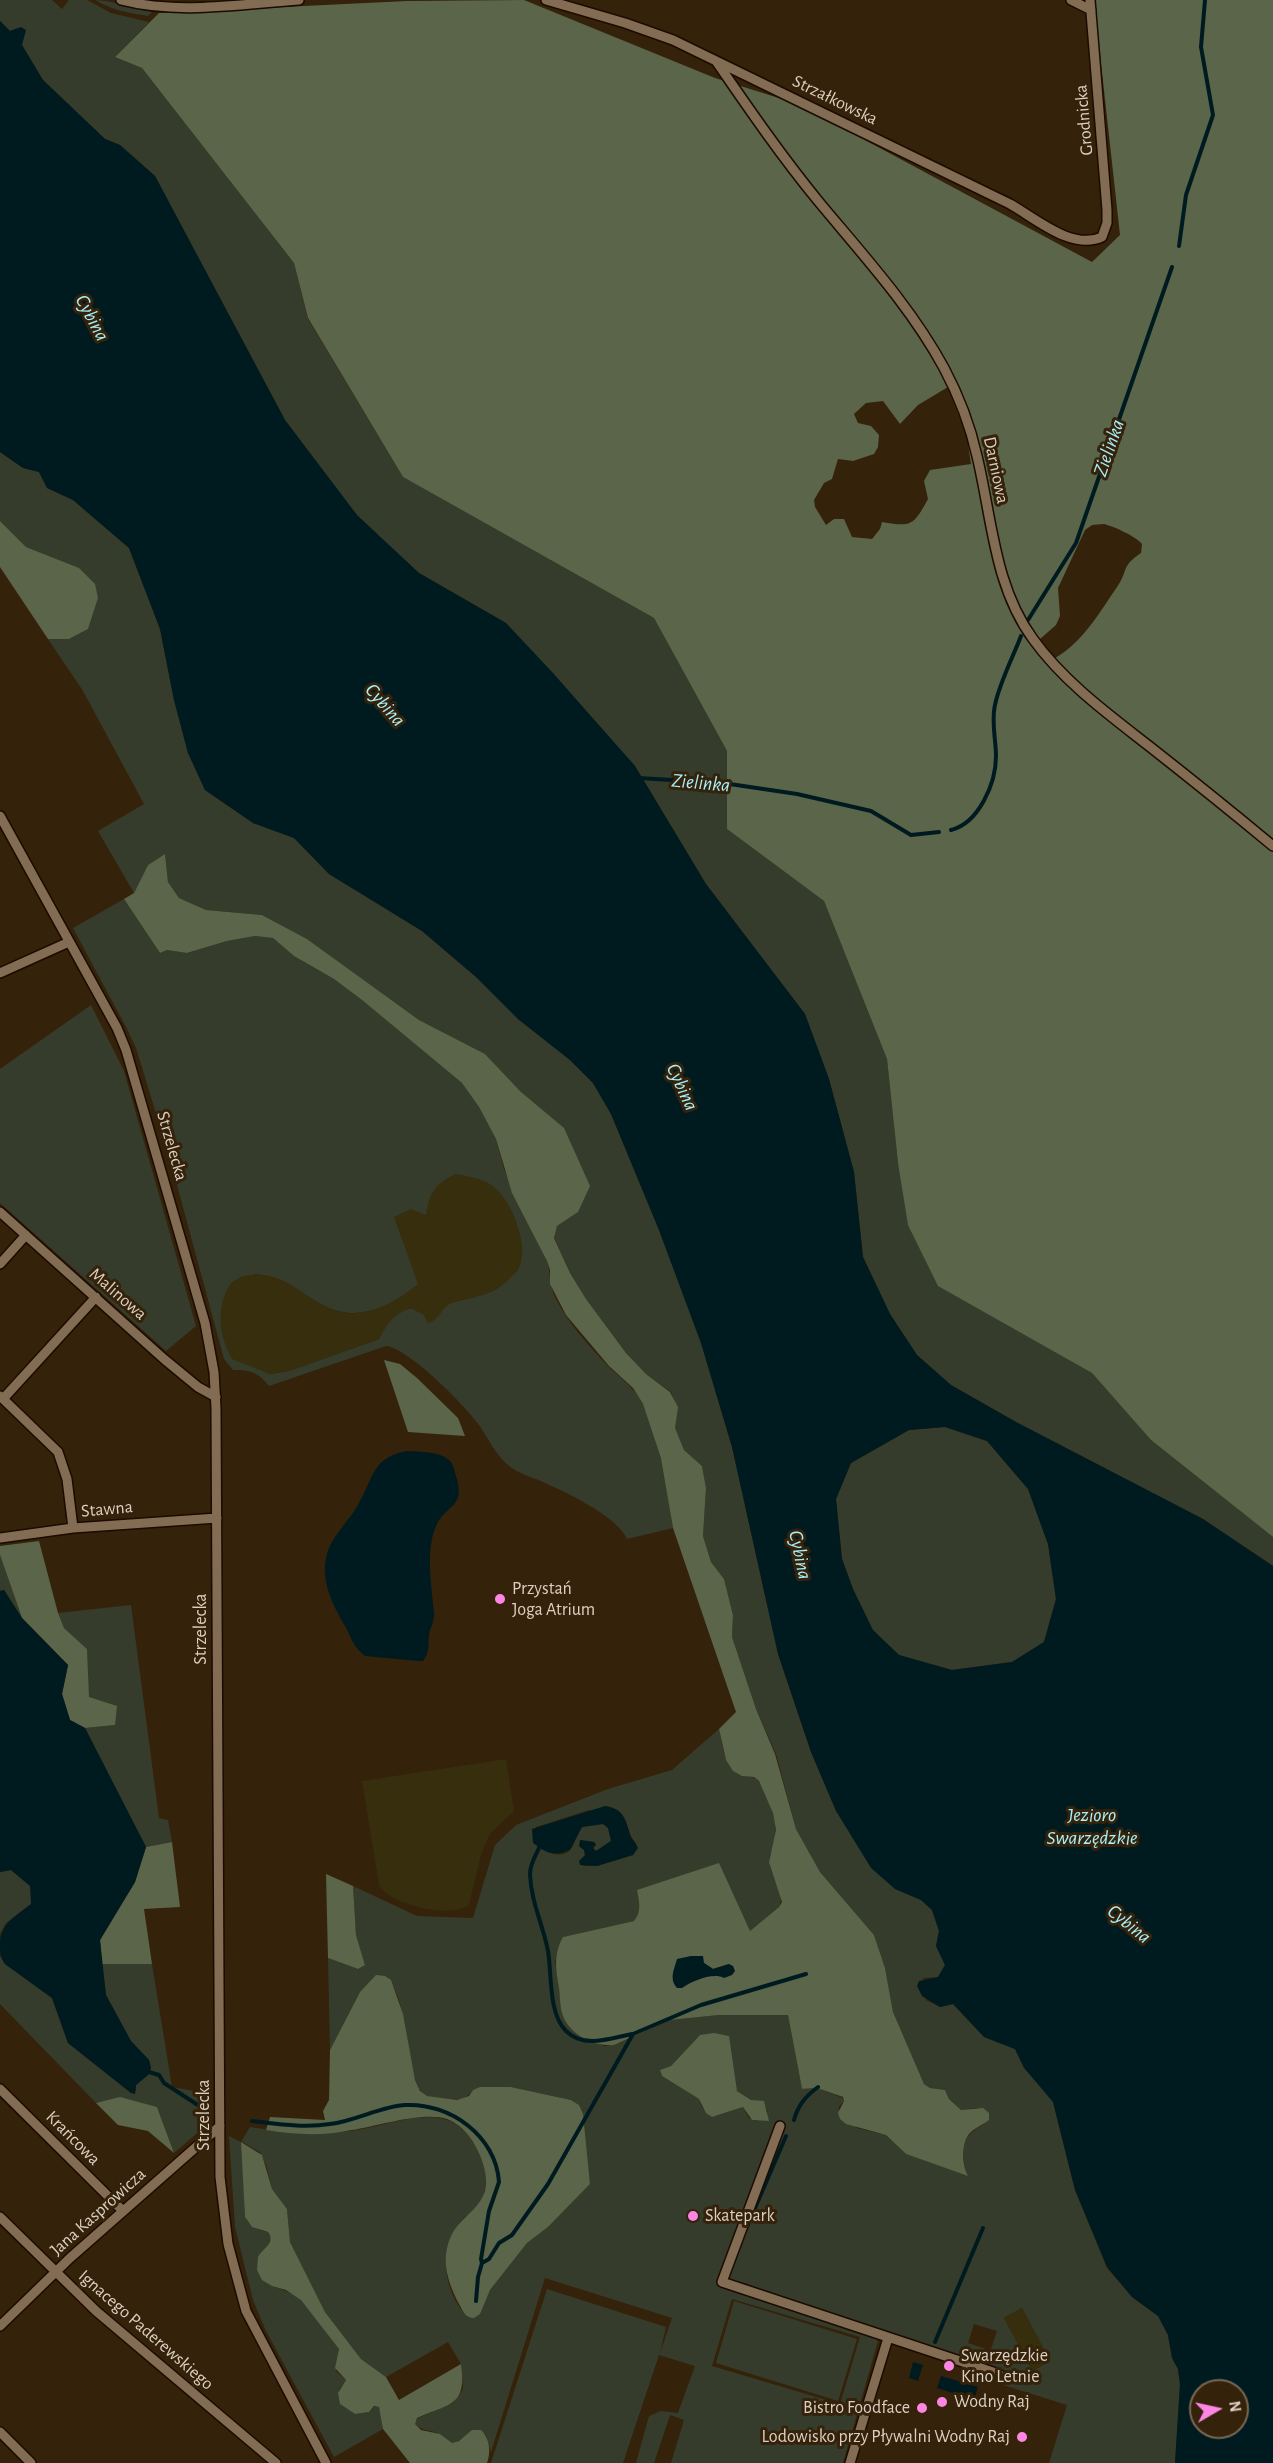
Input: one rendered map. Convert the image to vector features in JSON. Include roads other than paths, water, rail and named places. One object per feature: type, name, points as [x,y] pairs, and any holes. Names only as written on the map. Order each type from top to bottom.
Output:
[{"type":"street","points":[[121,0],[155,7],[299,0]]},
{"type":"street","name":"Strzałkowska","points":[[546,0],[673,40],[999,198],[1058,232],[1084,242],[1102,237]]},
{"type":"street","points":[[1071,0],[1091,5]]},
{"type":"street","name":"Grodnicka","points":[[1091,5],[1106,182],[1107,223],[1102,237]]},
{"type":"street","name":"Darniowa","points":[[716,61],[818,200],[891,289],[943,367],[964,409],[971,431],[1007,596],[1031,637],[1046,657],[1090,699],[1273,846]]},
{"type":"street","name":"Strzelecka","points":[[0,816],[117,1028],[129,1056],[205,1323],[213,1360],[216,1397],[220,2126],[223,2210],[229,2250],[239,2290],[256,2334],[326,2463]]},
{"type":"street","points":[[0,973],[69,942]]},
{"type":"street","name":"Malinowa","points":[[0,1212],[164,1359],[198,1387],[216,1397]]},
{"type":"street","points":[[0,1264],[26,1235]]},
{"type":"street","points":[[72,1528],[67,1479],[58,1452],[1,1398],[96,1297]]},
{"type":"street","name":"Stawna","points":[[0,1538],[72,1528],[217,1518]]},
{"type":"street","name":"Krańcowa","points":[[0,2089],[123,2211]]},
{"type":"street","name":"Jana Kasprowicza","points":[[0,2326],[55,2272],[220,2126]]},
{"type":"street","points":[[780,2126],[722,2282],[999,2374]]},
{"type":"street","name":"Ignacego Paderewskiego","points":[[0,2217],[123,2335],[276,2463]]},
{"type":"street","points":[[850,2463],[888,2338]]},
{"type":"street","points":[[0,2432],[31,2463]]},
{"type":"water","name":"Jezioro Swarzędzkie","points":[[0,21],[10,31],[21,27],[26,30],[22,45],[43,80],[105,139],[120,145],[155,176],[285,420],[357,515],[419,573],[506,623],[635,766],[706,884],[805,1014],[829,1079],[854,1172],[863,1257],[890,1314],[917,1355],[951,1385],[1016,1422],[1203,1519],[1273,1566],[1273,2463],[1175,2463],[1180,2384],[1168,2335],[1158,2316],[1132,2297],[1107,2267],[1075,2190],[1053,2102],[1024,2068],[1015,2049],[984,2037],[953,2004],[940,2007],[922,1996],[917,1986],[919,1981],[938,1977],[945,1965],[936,1946],[939,1931],[932,1910],[921,1900],[895,1889],[871,1868],[836,1811],[811,1752],[778,1654],[732,1447],[701,1343],[659,1230],[611,1114],[593,1083],[570,1060],[518,1019],[476,977],[422,931],[329,874],[294,838],[253,823],[205,790],[188,753],[174,700],[160,629],[129,548],[73,500],[47,488],[39,472],[23,468],[0,452]],"holes":[[[945,1427],[987,1441],[1028,1489],[1048,1544],[1056,1599],[1044,1642],[1012,1662],[952,1670],[899,1655],[873,1630],[853,1589],[842,1559],[836,1499],[851,1463],[909,1430]]]},
{"type":"water","points":[[407,1451],[430,1453],[447,1458],[453,1466],[459,1488],[456,1501],[440,1519],[433,1536],[430,1569],[434,1616],[429,1635],[428,1652],[423,1661],[365,1656],[360,1652],[335,1608],[328,1588],[325,1569],[329,1548],[357,1507],[376,1468],[388,1458]]},
{"type":"water","points":[[4,1590],[22,1618],[68,1665],[62,1694],[70,1720],[85,1728],[146,1847],[135,1882],[100,1940],[106,1995],[131,2041],[149,2060],[151,2068],[148,2075],[136,2085],[135,2094],[68,2043],[52,1998],[5,1964],[2,1959],[0,1945],[3,1931],[14,1917],[31,1904],[30,1886],[11,1870],[0,1872],[0,1591]]},
{"type":"water","points":[[605,1806],[616,1809],[623,1816],[638,1848],[633,1855],[597,1866],[580,1865],[579,1861],[585,1855],[584,1850],[579,1846],[580,1840],[594,1842],[596,1845],[593,1848],[596,1851],[611,1841],[608,1828],[603,1824],[582,1827],[570,1850],[564,1852],[550,1853],[533,1843],[532,1829]]},
{"type":"water","points":[[703,1956],[704,1963],[713,1969],[729,1964],[735,1971],[724,1978],[709,1977],[677,1988],[673,1978],[677,1959]]},
{"type":"water","points":[[913,2362],[923,2365],[918,2381],[909,2378]]},
{"type":"water","points":[[941,2376],[978,2387],[974,2400],[937,2388]]},
{"type":"waterway","name":"Zielinka","points":[[1179,246],[1186,195],[1213,115],[1201,47],[1205,0]]},
{"type":"waterway","name":"Zielinka","points":[[1028,620],[1076,543],[1172,267]]},
{"type":"waterway","name":"Zielinka","points":[[951,830],[961,826],[978,811],[993,778],[996,756],[995,705],[1021,636]]},
{"type":"waterway","name":"Zielinka","points":[[638,778],[723,783],[797,794],[871,811],[911,835],[939,832]]},
{"type":"waterway","points":[[539,1848],[531,1867],[531,1884],[548,1951],[553,2004],[560,2023],[566,2031],[581,2040],[607,2040],[632,2034]]},
{"type":"waterway","points":[[252,2121],[311,2126],[340,2122],[387,2108],[406,2105],[423,2106],[454,2116],[480,2137],[496,2165],[499,2182],[489,2211],[482,2263],[489,2259],[499,2243],[512,2235],[548,2184],[633,2034],[701,2005],[806,1974]]},
{"type":"waterway","points":[[149,2072],[159,2075],[164,2083],[207,2111]]},
{"type":"waterway","points":[[794,2120],[803,2101],[818,2087]]},
{"type":"waterway","points":[[746,2229],[786,2136]]},
{"type":"waterway","points":[[935,2342],[983,2228]]},
{"type":"waterway","points":[[476,2301],[482,2263]]},
{"type":"place","name":"Przystań Joga Atrium","points":[[500,1599]]},
{"type":"place","name":"Skatepark","points":[[693,2216]]},
{"type":"place","name":"Swarzędzkie Kino Letnie","points":[[949,2366]]},
{"type":"place","name":"Wodny Raj","points":[[942,2402]]},
{"type":"place","name":"Bistro Foodface","points":[[922,2408]]},
{"type":"place","name":"Lodowisko przy Pływalni Wodny Raj","points":[[1022,2437]]},
{"type":"water label","name":"Cybina","points":[[92,318]]},
{"type":"water label","name":"Cybina","points":[[385,705]]},
{"type":"water label","name":"Cybina","points":[[682,1087]]},
{"type":"water label","name":"Cybina","points":[[800,1555]]},
{"type":"water label","name":"Cybina","points":[[1129,1924]]}]
